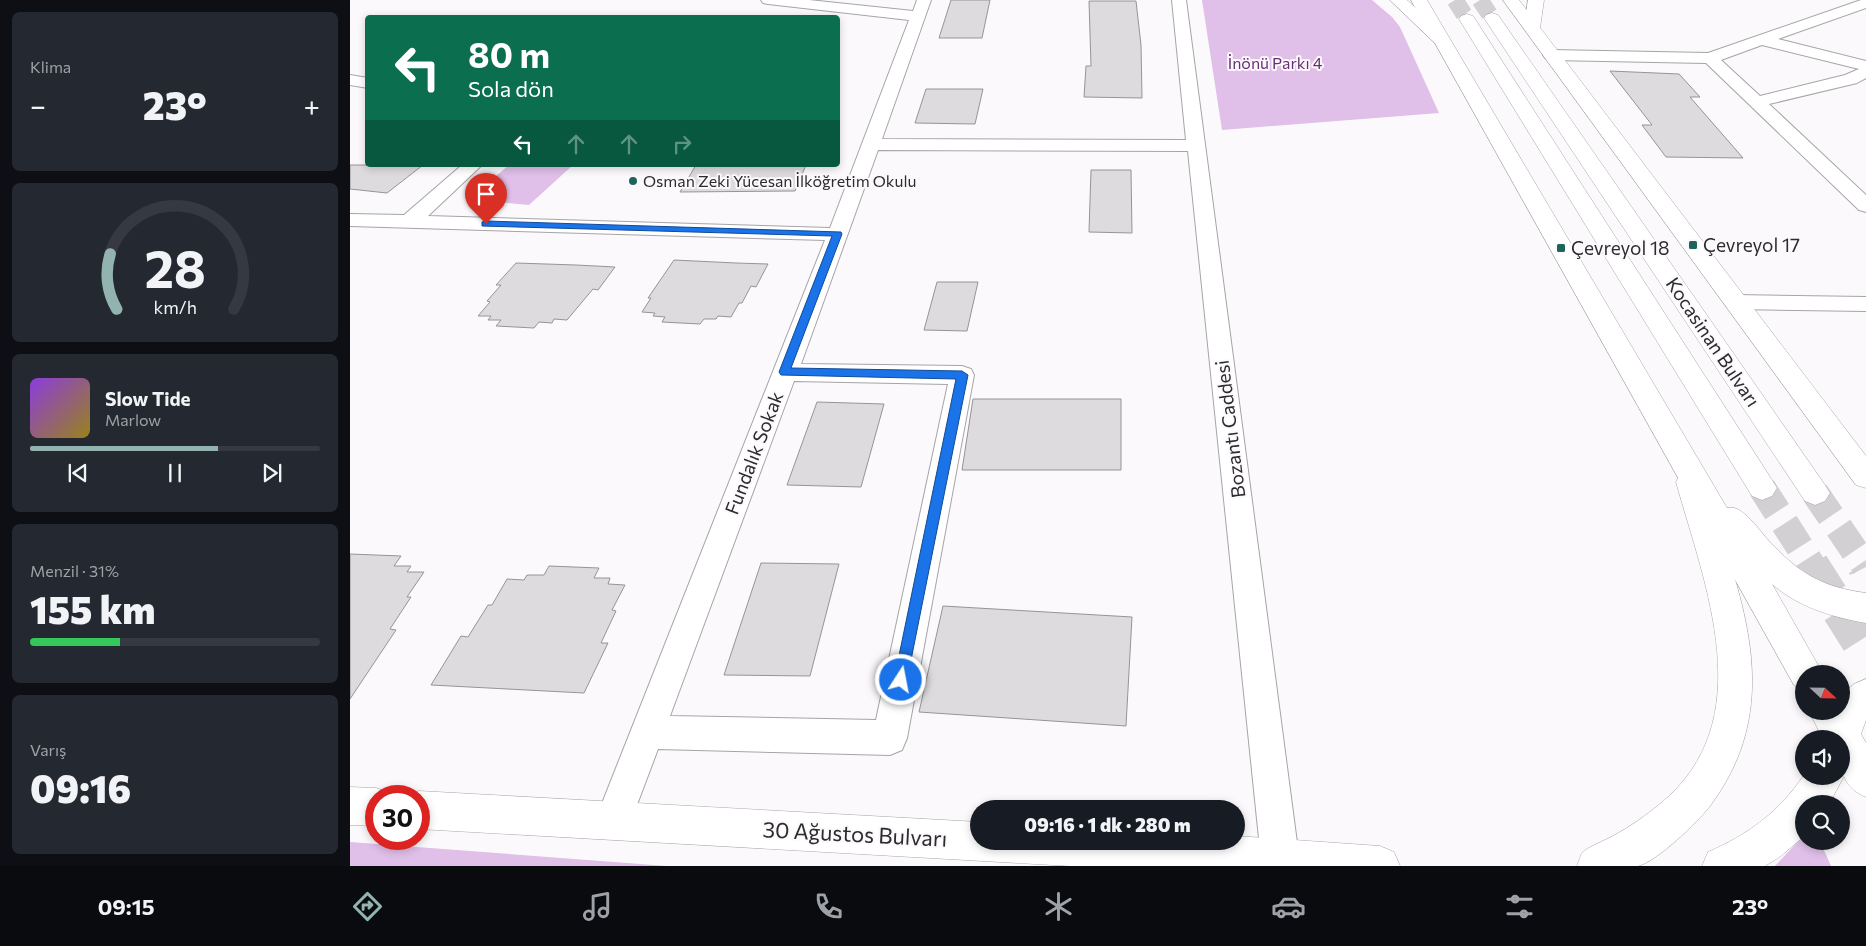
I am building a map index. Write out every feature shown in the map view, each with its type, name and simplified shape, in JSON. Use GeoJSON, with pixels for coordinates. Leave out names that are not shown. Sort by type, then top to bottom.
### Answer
{"type":"FeatureCollection","features":[{"type":"Feature","properties":{"kind":"main road"},"geometry":{"type":"LineString","coordinates":[[1398,0],[1443,42]]}},
{"type":"Feature","properties":{"kind":"main road"},"geometry":{"type":"LineString","coordinates":[[1532,28],[1536,0]]}},
{"type":"Feature","properties":{"kind":"main road"},"geometry":{"type":"LineString","coordinates":[[1428,1],[1443,42],[1801,665]]}},
{"type":"Feature","properties":{"kind":"main road"},"geometry":{"type":"LineString","coordinates":[[1500,7],[1532,28],[1863,476]]}},
{"type":"Feature","properties":{"kind":"main road","name":"Kocasinan Bulvarı"},"geometry":{"type":"LineString","coordinates":[[1500,7],[1815,493]]}},
{"type":"Feature","properties":{"kind":"main road","name":"Kocasinan Bulvarı"},"geometry":{"type":"LineString","coordinates":[[1467,19],[1762,488]]}},
{"type":"Feature","properties":{"kind":"main road"},"geometry":{"type":"LineString","coordinates":[[1685,464],[1771,566],[1788,580],[1807,592],[1828,601],[1866,608]]}},
{"type":"Feature","properties":{"kind":"main road"},"geometry":{"type":"LineString","coordinates":[[1597,866],[1632,849],[1664,826],[1690,800],[1708,775],[1722,749],[1732,721],[1736,691],[1728,618],[1685,464]]}},
{"type":"Feature","properties":{"kind":"main road"},"geometry":{"type":"LineString","coordinates":[[1866,696],[1858,702],[1836,729],[1866,778]]}},
{"type":"Feature","properties":{"kind":"main road"},"geometry":{"type":"LineString","coordinates":[[350,806],[365,807]]}},
{"type":"Feature","properties":{"kind":"main road","name":"30 Ağustos Bulvarı"},"geometry":{"type":"LineString","coordinates":[[430,811],[1280,858],[1380,866]]}},
{"type":"Feature","properties":{"kind":"main road"},"geometry":{"type":"LineString","coordinates":[[1722,866],[1765,844],[1795,819]]}},
{"type":"Feature","properties":{"kind":"street"},"geometry":{"type":"LineString","coordinates":[[768,0],[920,8]]}},
{"type":"Feature","properties":{"kind":"street","name":"Bozantı Caddesi"},"geometry":{"type":"LineString","coordinates":[[1180,0],[1280,858]]}},
{"type":"Feature","properties":{"kind":"street"},"geometry":{"type":"LineString","coordinates":[[1551,55],[1710,58],[1866,3]]}},
{"type":"Feature","properties":{"kind":"street","name":"Fundalık Sokak"},"geometry":{"type":"LineString","coordinates":[[613,821],[838,234],[920,8]]}},
{"type":"Feature","properties":{"kind":"street"},"geometry":{"type":"LineString","coordinates":[[1762,40],[1866,66]]}},
{"type":"Feature","properties":{"kind":"street"},"geometry":{"type":"LineString","coordinates":[[1710,58],[1866,206]]}},
{"type":"Feature","properties":{"kind":"street"},"geometry":{"type":"LineString","coordinates":[[1756,102],[1861,79]]}},
{"type":"Feature","properties":{"kind":"street"},"geometry":{"type":"LineString","coordinates":[[350,80],[365,82]]}},
{"type":"Feature","properties":{"kind":"street"},"geometry":{"type":"LineString","coordinates":[[870,144],[1197,146]]}},
{"type":"Feature","properties":{"kind":"street"},"geometry":{"type":"LineString","coordinates":[[409,222],[471,167]]}},
{"type":"Feature","properties":{"kind":"street"},"geometry":{"type":"LineString","coordinates":[[350,220],[838,234]]}},
{"type":"Feature","properties":{"kind":"street"},"geometry":{"type":"LineString","coordinates":[[1735,302],[1866,304]]}},
{"type":"Feature","properties":{"kind":"street"},"geometry":{"type":"LineString","coordinates":[[647,732],[890,738],[962,375],[785,372]]}},
{"type":"Feature","properties":{"kind":"green space","name":"İnönü Parkı 4"},"geometry":{"type":"Polygon","coordinates":[[[1202,0],[1372,0],[1392,17],[1400,27],[1439,113],[1222,130],[1202,0]]]}},
{"type":"Feature","properties":{"kind":"green space"},"geometry":{"type":"Polygon","coordinates":[[[507,167],[571,167],[529,205],[469,199],[507,167]]]}},
{"type":"Feature","properties":{"kind":"green space"},"geometry":{"type":"Polygon","coordinates":[[[350,842],[365,843],[365,850],[430,850],[430,848],[667,866],[350,866],[350,842]]]}},
{"type":"Feature","properties":{"kind":"green space"},"geometry":{"type":"Polygon","coordinates":[[[1795,845],[1795,850],[1824,850],[1831,866],[1775,866],[1795,845]]]}},
{"type":"Feature","properties":{"kind":"building"},"geometry":{"type":"Polygon","coordinates":[[[951,0],[990,0],[982,38],[939,38],[951,0]]]}},
{"type":"Feature","properties":{"kind":"building"},"geometry":{"type":"Polygon","coordinates":[[[1089,1],[1136,1],[1141,45],[1142,98],[1084,97],[1086,66],[1091,66],[1089,1]]]}},
{"type":"Feature","properties":{"kind":"building"},"geometry":{"type":"Polygon","coordinates":[[[1610,71],[1679,74],[1700,97],[1690,97],[1743,158],[1666,157],[1642,125],[1652,125],[1610,71]]]}},
{"type":"Feature","properties":{"kind":"building"},"geometry":{"type":"Polygon","coordinates":[[[926,89],[983,89],[975,124],[915,123],[926,89]]]}},
{"type":"Feature","properties":{"kind":"building"},"geometry":{"type":"Polygon","coordinates":[[[350,165],[365,165],[365,167],[420,167],[387,193],[350,189],[350,165]]]}},
{"type":"Feature","properties":{"kind":"building"},"geometry":{"type":"Polygon","coordinates":[[[695,167],[805,167],[795,191],[680,192],[695,167]]]}},
{"type":"Feature","properties":{"kind":"building"},"geometry":{"type":"Polygon","coordinates":[[[1091,170],[1131,170],[1132,233],[1089,232],[1091,170]]]}},
{"type":"Feature","properties":{"kind":"building"},"geometry":{"type":"Polygon","coordinates":[[[674,260],[768,264],[756,287],[751,286],[742,303],[739,303],[731,317],[718,316],[716,319],[704,319],[700,324],[662,322],[665,317],[653,316],[655,313],[642,312],[651,298],[648,298],[674,260]]]}},
{"type":"Feature","properties":{"kind":"building"},"geometry":{"type":"Polygon","coordinates":[[[516,263],[615,267],[598,290],[593,289],[567,320],[554,319],[552,323],[539,322],[534,328],[496,326],[501,320],[488,320],[491,316],[478,316],[490,302],[487,301],[501,285],[496,285],[516,263]]]}},
{"type":"Feature","properties":{"kind":"building"},"geometry":{"type":"Polygon","coordinates":[[[937,282],[978,282],[967,331],[924,330],[937,282]]]}},
{"type":"Feature","properties":{"kind":"building"},"geometry":{"type":"Polygon","coordinates":[[[973,399],[1121,399],[1121,470],[962,470],[973,399]]]}},
{"type":"Feature","properties":{"kind":"building"},"geometry":{"type":"Polygon","coordinates":[[[817,402],[884,404],[861,487],[787,485],[817,402]]]}},
{"type":"Feature","properties":{"kind":"building"},"geometry":{"type":"Polygon","coordinates":[[[350,554],[401,556],[394,566],[411,566],[407,572],[424,572],[407,597],[411,597],[390,629],[396,630],[350,699],[350,554]]]}},
{"type":"Feature","properties":{"kind":"building"},"geometry":{"type":"Polygon","coordinates":[[[761,563],[839,564],[810,676],[724,675],[761,563]]]}},
{"type":"Feature","properties":{"kind":"building"},"geometry":{"type":"Polygon","coordinates":[[[549,566],[599,568],[594,578],[610,578],[608,584],[625,585],[612,610],[616,611],[601,643],[608,643],[584,693],[431,685],[461,636],[468,637],[488,605],[492,605],[507,579],[524,580],[527,575],[544,575],[549,566]]]}},
{"type":"Feature","properties":{"kind":"building"},"geometry":{"type":"Polygon","coordinates":[[[943,606],[1132,617],[1126,726],[919,712],[943,606]]]}},
{"type":"Feature","properties":{"kind":"tunnel"},"geometry":{"type":"LineString","coordinates":[[1455,0],[1467,19]]}},
{"type":"Feature","properties":{"kind":"tunnel"},"geometry":{"type":"LineString","coordinates":[[1480,0],[1492,18]]}},
{"type":"Feature","properties":{"kind":"tunnel"},"geometry":{"type":"LineString","coordinates":[[1762,488],[1812,566]]}},
{"type":"Feature","properties":{"kind":"tunnel"},"geometry":{"type":"LineString","coordinates":[[1815,493],[1865,566]]}},
{"type":"Feature","properties":{"kind":"tunnel"},"geometry":{"type":"LineString","coordinates":[[1811,565],[1866,652]]}},
{"type":"Feature","properties":{"kind":"place","name":"Osman Zeki Yücesan İlköğretim Okulu"},"geometry":{"type":"Point","coordinates":[633,181]}},
{"type":"Feature","properties":{"kind":"place","name":"Çevreyol 17"},"geometry":{"type":"Point","coordinates":[1693,245]}},
{"type":"Feature","properties":{"kind":"place","name":"Çevreyol 18"},"geometry":{"type":"Point","coordinates":[1561,248]}},
{"type":"Feature","properties":{"kind":"route"},"geometry":{"type":"LineString","coordinates":[[486,224],[838,234],[785,372],[962,375],[901,680]]}}]}
